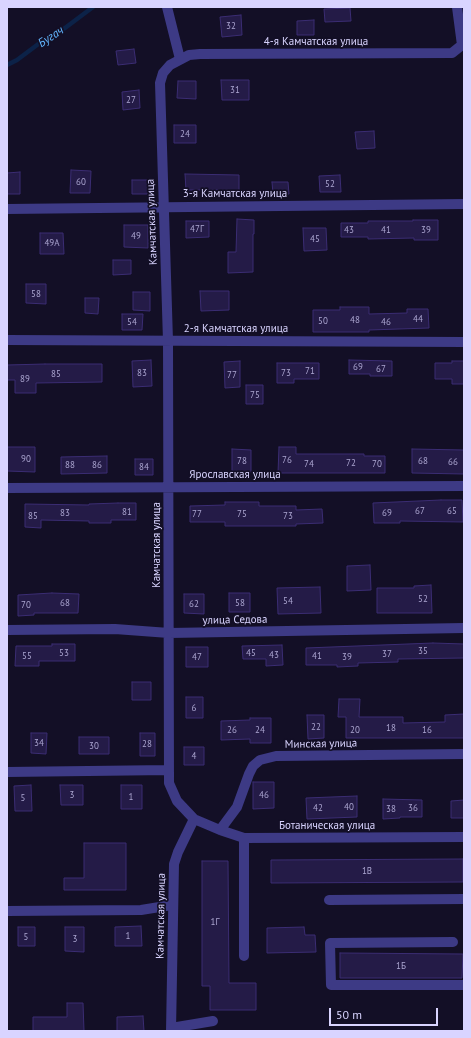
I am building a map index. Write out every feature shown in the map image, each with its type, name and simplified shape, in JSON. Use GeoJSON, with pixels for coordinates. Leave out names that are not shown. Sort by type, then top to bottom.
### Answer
{"type":"FeatureCollection","features":[{"type":"Feature","properties":{"kind":"street"},"geometry":{"type":"LineString","coordinates":[[166,7],[180,59]]}},
{"type":"Feature","properties":{"kind":"street","name":"4-я Камчатская улица"},"geometry":{"type":"LineString","coordinates":[[180,59],[189,55],[200,54],[452,53],[462,45],[457,7]]}},
{"type":"Feature","properties":{"kind":"street","name":"Камчатская улица"},"geometry":{"type":"LineString","coordinates":[[171,1029],[172,905],[174,864],[178,852],[194,819],[177,801],[169,783],[168,341],[160,83],[163,73],[170,65],[180,59]]}},
{"type":"Feature","properties":{"kind":"street","name":"3-я Камчатская улица"},"geometry":{"type":"LineString","coordinates":[[7,208],[464,204]]}},
{"type":"Feature","properties":{"kind":"street","name":"2-я Камчатская улица"},"geometry":{"type":"LineString","coordinates":[[7,340],[464,342]]}},
{"type":"Feature","properties":{"kind":"street","name":"Ярославская улица"},"geometry":{"type":"LineString","coordinates":[[7,488],[464,486]]}},
{"type":"Feature","properties":{"kind":"street","name":"улица Седова"},"geometry":{"type":"LineString","coordinates":[[7,630],[115,629],[169,633],[464,628]]}},
{"type":"Feature","properties":{"kind":"street","name":"Минская улица"},"geometry":{"type":"LineString","coordinates":[[220,830],[237,808],[249,774],[253,766],[260,760],[276,756],[464,754]]}},
{"type":"Feature","properties":{"kind":"street"},"geometry":{"type":"LineString","coordinates":[[7,772],[169,770]]}},
{"type":"Feature","properties":{"kind":"street","name":"Ботаническая улица"},"geometry":{"type":"LineString","coordinates":[[194,819],[244,838],[464,837]]}},
{"type":"Feature","properties":{"kind":"street"},"geometry":{"type":"LineString","coordinates":[[244,838],[244,956]]}},
{"type":"Feature","properties":{"kind":"street"},"geometry":{"type":"LineString","coordinates":[[329,900],[464,899]]}},
{"type":"Feature","properties":{"kind":"street"},"geometry":{"type":"LineString","coordinates":[[7,911],[141,910],[172,905]]}},
{"type":"Feature","properties":{"kind":"street"},"geometry":{"type":"LineString","coordinates":[[453,942],[330,943],[331,985],[464,985]]}},
{"type":"Feature","properties":{"kind":"street"},"geometry":{"type":"LineString","coordinates":[[171,1029],[213,1021]]}},
{"type":"Feature","properties":{"kind":"building"},"geometry":{"type":"Polygon","coordinates":[[[350,8],[351,21],[325,22],[324,9],[350,8]]]}},
{"type":"Feature","properties":{"kind":"building"},"geometry":{"type":"Polygon","coordinates":[[[241,15],[242,35],[222,37],[220,17],[241,15]]]}},
{"type":"Feature","properties":{"kind":"building"},"geometry":{"type":"Polygon","coordinates":[[[314,20],[314,35],[297,35],[297,21],[314,20]]]}},
{"type":"Feature","properties":{"kind":"building"},"geometry":{"type":"Polygon","coordinates":[[[134,49],[136,63],[118,65],[116,51],[134,49]]]}},
{"type":"Feature","properties":{"kind":"building"},"geometry":{"type":"Polygon","coordinates":[[[221,80],[249,80],[249,100],[222,100],[221,80]]]}},
{"type":"Feature","properties":{"kind":"building"},"geometry":{"type":"Polygon","coordinates":[[[178,81],[196,81],[196,99],[177,98],[178,81]]]}},
{"type":"Feature","properties":{"kind":"building"},"geometry":{"type":"Polygon","coordinates":[[[139,90],[140,108],[123,110],[122,92],[139,90]]]}},
{"type":"Feature","properties":{"kind":"building"},"geometry":{"type":"Polygon","coordinates":[[[174,125],[196,125],[196,143],[174,143],[174,125]]]}},
{"type":"Feature","properties":{"kind":"building"},"geometry":{"type":"Polygon","coordinates":[[[374,131],[375,148],[357,149],[355,132],[374,131]]]}},
{"type":"Feature","properties":{"kind":"building"},"geometry":{"type":"Polygon","coordinates":[[[71,170],[91,171],[90,193],[70,193],[71,170]]]}},
{"type":"Feature","properties":{"kind":"building"},"geometry":{"type":"Polygon","coordinates":[[[20,172],[20,194],[7,194],[7,173],[20,172]]]}},
{"type":"Feature","properties":{"kind":"building"},"geometry":{"type":"Polygon","coordinates":[[[185,174],[239,175],[239,191],[186,190],[185,174]]]}},
{"type":"Feature","properties":{"kind":"building"},"geometry":{"type":"Polygon","coordinates":[[[340,175],[341,192],[320,192],[319,176],[340,175]]]}},
{"type":"Feature","properties":{"kind":"building"},"geometry":{"type":"Polygon","coordinates":[[[132,180],[148,180],[148,194],[132,194],[132,180]]]}},
{"type":"Feature","properties":{"kind":"building"},"geometry":{"type":"Polygon","coordinates":[[[272,182],[288,182],[289,194],[273,194],[272,182]]]}},
{"type":"Feature","properties":{"kind":"building"},"geometry":{"type":"Polygon","coordinates":[[[237,219],[254,220],[253,272],[228,273],[228,252],[236,252],[237,219]]]}},
{"type":"Feature","properties":{"kind":"building"},"geometry":{"type":"Polygon","coordinates":[[[438,220],[438,240],[414,240],[414,238],[368,239],[368,237],[341,237],[341,223],[438,220]]]}},
{"type":"Feature","properties":{"kind":"building"},"geometry":{"type":"Polygon","coordinates":[[[186,221],[209,221],[209,237],[186,238],[186,221]]]}},
{"type":"Feature","properties":{"kind":"building"},"geometry":{"type":"Polygon","coordinates":[[[124,225],[148,225],[148,248],[124,247],[124,225]]]}},
{"type":"Feature","properties":{"kind":"building"},"geometry":{"type":"Polygon","coordinates":[[[303,228],[326,228],[327,250],[304,251],[303,228]]]}},
{"type":"Feature","properties":{"kind":"building"},"geometry":{"type":"Polygon","coordinates":[[[40,233],[63,233],[64,254],[40,254],[40,233]]]}},
{"type":"Feature","properties":{"kind":"building"},"geometry":{"type":"Polygon","coordinates":[[[113,260],[131,260],[131,274],[113,275],[113,260]]]}},
{"type":"Feature","properties":{"kind":"building"},"geometry":{"type":"Polygon","coordinates":[[[26,284],[46,284],[46,304],[26,303],[26,284]]]}},
{"type":"Feature","properties":{"kind":"building"},"geometry":{"type":"Polygon","coordinates":[[[200,291],[229,291],[229,310],[201,311],[200,291]]]}},
{"type":"Feature","properties":{"kind":"building"},"geometry":{"type":"Polygon","coordinates":[[[133,292],[150,292],[150,311],[133,310],[133,292]]]}},
{"type":"Feature","properties":{"kind":"building"},"geometry":{"type":"Polygon","coordinates":[[[85,298],[99,298],[98,314],[85,313],[85,298]]]}},
{"type":"Feature","properties":{"kind":"building"},"geometry":{"type":"Polygon","coordinates":[[[340,307],[369,307],[369,314],[407,313],[407,309],[428,309],[429,328],[369,330],[369,332],[313,332],[313,310],[340,310],[340,307]]]}},
{"type":"Feature","properties":{"kind":"building"},"geometry":{"type":"Polygon","coordinates":[[[122,314],[143,314],[142,330],[122,330],[122,314]]]}},
{"type":"Feature","properties":{"kind":"building"},"geometry":{"type":"Polygon","coordinates":[[[151,360],[152,386],[133,387],[132,361],[151,360]]]}},
{"type":"Feature","properties":{"kind":"building"},"geometry":{"type":"Polygon","coordinates":[[[349,360],[392,361],[392,376],[349,374],[349,360]]]}},
{"type":"Feature","properties":{"kind":"building"},"geometry":{"type":"Polygon","coordinates":[[[240,361],[240,387],[225,388],[224,362],[240,361]]]}},
{"type":"Feature","properties":{"kind":"building"},"geometry":{"type":"Polygon","coordinates":[[[452,361],[464,361],[464,384],[452,384],[452,379],[435,379],[435,363],[452,363],[452,361]]]}},
{"type":"Feature","properties":{"kind":"building"},"geometry":{"type":"Polygon","coordinates":[[[277,363],[319,363],[319,379],[294,379],[294,383],[277,383],[277,363]]]}},
{"type":"Feature","properties":{"kind":"building"},"geometry":{"type":"Polygon","coordinates":[[[102,364],[102,382],[36,383],[36,393],[15,393],[15,380],[7,380],[7,365],[102,364]]]}},
{"type":"Feature","properties":{"kind":"building"},"geometry":{"type":"Polygon","coordinates":[[[246,385],[263,385],[263,404],[246,404],[246,385]]]}},
{"type":"Feature","properties":{"kind":"building"},"geometry":{"type":"Polygon","coordinates":[[[7,447],[35,447],[35,472],[7,471],[7,447]]]}},
{"type":"Feature","properties":{"kind":"building"},"geometry":{"type":"Polygon","coordinates":[[[279,447],[296,447],[296,454],[364,454],[364,456],[385,456],[385,473],[278,473],[279,447]]]}},
{"type":"Feature","properties":{"kind":"building"},"geometry":{"type":"Polygon","coordinates":[[[232,449],[251,450],[251,472],[232,471],[232,449]]]}},
{"type":"Feature","properties":{"kind":"building"},"geometry":{"type":"Polygon","coordinates":[[[412,449],[464,450],[464,474],[412,473],[412,449]]]}},
{"type":"Feature","properties":{"kind":"building"},"geometry":{"type":"Polygon","coordinates":[[[107,456],[107,473],[61,474],[61,457],[107,456]]]}},
{"type":"Feature","properties":{"kind":"building"},"geometry":{"type":"Polygon","coordinates":[[[135,459],[153,459],[153,475],[135,475],[135,459]]]}},
{"type":"Feature","properties":{"kind":"building"},"geometry":{"type":"Polygon","coordinates":[[[462,500],[463,522],[400,521],[400,523],[374,523],[373,503],[462,500]]]}},
{"type":"Feature","properties":{"kind":"building"},"geometry":{"type":"Polygon","coordinates":[[[225,502],[259,502],[259,506],[296,506],[296,510],[322,509],[323,523],[296,524],[296,526],[225,526],[225,522],[190,522],[190,506],[225,505],[225,502]]]}},
{"type":"Feature","properties":{"kind":"building"},"geometry":{"type":"Polygon","coordinates":[[[136,503],[136,520],[111,520],[111,523],[89,523],[89,521],[41,520],[41,528],[25,527],[25,504],[89,505],[136,503]]]}},
{"type":"Feature","properties":{"kind":"building"},"geometry":{"type":"Polygon","coordinates":[[[370,565],[371,590],[347,591],[347,566],[370,565]]]}},
{"type":"Feature","properties":{"kind":"building"},"geometry":{"type":"Polygon","coordinates":[[[431,585],[432,613],[377,613],[377,588],[414,588],[414,586],[431,585]]]}},
{"type":"Feature","properties":{"kind":"building"},"geometry":{"type":"Polygon","coordinates":[[[320,587],[321,613],[278,614],[277,588],[320,587]]]}},
{"type":"Feature","properties":{"kind":"building"},"geometry":{"type":"Polygon","coordinates":[[[52,593],[79,594],[78,613],[34,613],[34,615],[18,616],[18,595],[52,593]]]}},
{"type":"Feature","properties":{"kind":"building"},"geometry":{"type":"Polygon","coordinates":[[[229,593],[250,593],[250,612],[229,612],[229,593]]]}},
{"type":"Feature","properties":{"kind":"building"},"geometry":{"type":"Polygon","coordinates":[[[184,594],[204,594],[204,614],[184,613],[184,594]]]}},
{"type":"Feature","properties":{"kind":"building"},"geometry":{"type":"Polygon","coordinates":[[[433,643],[464,644],[464,658],[398,659],[398,662],[358,663],[358,666],[337,667],[337,665],[306,665],[306,648],[433,643]]]}},
{"type":"Feature","properties":{"kind":"building"},"geometry":{"type":"Polygon","coordinates":[[[52,644],[75,644],[75,661],[39,661],[39,666],[15,666],[16,646],[52,646],[52,644]]]}},
{"type":"Feature","properties":{"kind":"building"},"geometry":{"type":"Polygon","coordinates":[[[282,645],[283,665],[266,666],[266,659],[243,659],[242,646],[282,645]]]}},
{"type":"Feature","properties":{"kind":"building"},"geometry":{"type":"Polygon","coordinates":[[[186,647],[208,647],[208,667],[186,667],[186,647]]]}},
{"type":"Feature","properties":{"kind":"building"},"geometry":{"type":"Polygon","coordinates":[[[132,682],[151,682],[151,700],[132,700],[132,682]]]}},
{"type":"Feature","properties":{"kind":"building"},"geometry":{"type":"Polygon","coordinates":[[[186,697],[203,697],[203,718],[186,718],[186,697]]]}},
{"type":"Feature","properties":{"kind":"building"},"geometry":{"type":"Polygon","coordinates":[[[339,699],[360,699],[359,717],[403,717],[403,723],[445,722],[445,715],[464,714],[464,738],[346,738],[346,717],[338,717],[339,699]]]}},
{"type":"Feature","properties":{"kind":"building"},"geometry":{"type":"Polygon","coordinates":[[[307,715],[324,715],[324,738],[308,739],[307,715]]]}},
{"type":"Feature","properties":{"kind":"building"},"geometry":{"type":"Polygon","coordinates":[[[250,718],[271,718],[271,743],[250,743],[250,739],[221,740],[221,721],[250,720],[250,718]]]}},
{"type":"Feature","properties":{"kind":"building"},"geometry":{"type":"Polygon","coordinates":[[[31,733],[47,733],[46,754],[31,753],[31,733]]]}},
{"type":"Feature","properties":{"kind":"building"},"geometry":{"type":"Polygon","coordinates":[[[140,733],[155,733],[155,756],[140,756],[140,733]]]}},
{"type":"Feature","properties":{"kind":"building"},"geometry":{"type":"Polygon","coordinates":[[[79,737],[109,737],[109,754],[79,754],[79,737]]]}},
{"type":"Feature","properties":{"kind":"building"},"geometry":{"type":"Polygon","coordinates":[[[184,747],[204,747],[204,765],[184,765],[184,747]]]}},
{"type":"Feature","properties":{"kind":"building"},"geometry":{"type":"Polygon","coordinates":[[[253,782],[274,782],[274,808],[253,809],[253,782]]]}},
{"type":"Feature","properties":{"kind":"building"},"geometry":{"type":"Polygon","coordinates":[[[31,785],[32,811],[15,811],[14,786],[31,785]]]}},
{"type":"Feature","properties":{"kind":"building"},"geometry":{"type":"Polygon","coordinates":[[[60,785],[83,785],[83,805],[61,805],[60,785]]]}},
{"type":"Feature","properties":{"kind":"building"},"geometry":{"type":"Polygon","coordinates":[[[121,785],[142,785],[142,809],[121,809],[121,785]]]}},
{"type":"Feature","properties":{"kind":"building"},"geometry":{"type":"Polygon","coordinates":[[[357,796],[357,817],[307,819],[306,798],[357,796]]]}},
{"type":"Feature","properties":{"kind":"building"},"geometry":{"type":"Polygon","coordinates":[[[383,799],[422,800],[422,817],[383,819],[383,799]]]}},
{"type":"Feature","properties":{"kind":"building"},"geometry":{"type":"Polygon","coordinates":[[[464,800],[464,818],[451,818],[451,801],[464,800]]]}},
{"type":"Feature","properties":{"kind":"building"},"geometry":{"type":"Polygon","coordinates":[[[84,843],[126,843],[126,890],[64,890],[64,878],[84,878],[84,843]]]}},
{"type":"Feature","properties":{"kind":"building"},"geometry":{"type":"Polygon","coordinates":[[[463,859],[463,882],[271,883],[271,860],[463,859]]]}},
{"type":"Feature","properties":{"kind":"building"},"geometry":{"type":"Polygon","coordinates":[[[202,861],[228,861],[229,983],[256,983],[256,1010],[210,1010],[210,986],[202,986],[202,861]]]}},
{"type":"Feature","properties":{"kind":"building"},"geometry":{"type":"Polygon","coordinates":[[[141,926],[142,946],[115,946],[115,927],[141,926]]]}},
{"type":"Feature","properties":{"kind":"building"},"geometry":{"type":"Polygon","coordinates":[[[18,927],[35,927],[35,946],[18,946],[18,927]]]}},
{"type":"Feature","properties":{"kind":"building"},"geometry":{"type":"Polygon","coordinates":[[[65,927],[84,927],[84,952],[65,951],[65,927]]]}},
{"type":"Feature","properties":{"kind":"building"},"geometry":{"type":"Polygon","coordinates":[[[304,927],[305,935],[315,935],[316,952],[267,953],[267,928],[304,927]]]}},
{"type":"Feature","properties":{"kind":"building"},"geometry":{"type":"Polygon","coordinates":[[[340,953],[463,954],[462,978],[340,978],[340,953]]]}},
{"type":"Feature","properties":{"kind":"building"},"geometry":{"type":"Polygon","coordinates":[[[67,1003],[83,1003],[84,1031],[33,1031],[33,1017],[67,1017],[67,1003]]]}},
{"type":"Feature","properties":{"kind":"building"},"geometry":{"type":"Polygon","coordinates":[[[143,1016],[144,1031],[117,1031],[117,1017],[143,1016]]]}},
{"type":"Feature","properties":{"kind":"waterway","name":"Бугач"},"geometry":{"type":"LineString","coordinates":[[7,65],[17,60],[41,42],[61,31],[93,7]]}}]}
